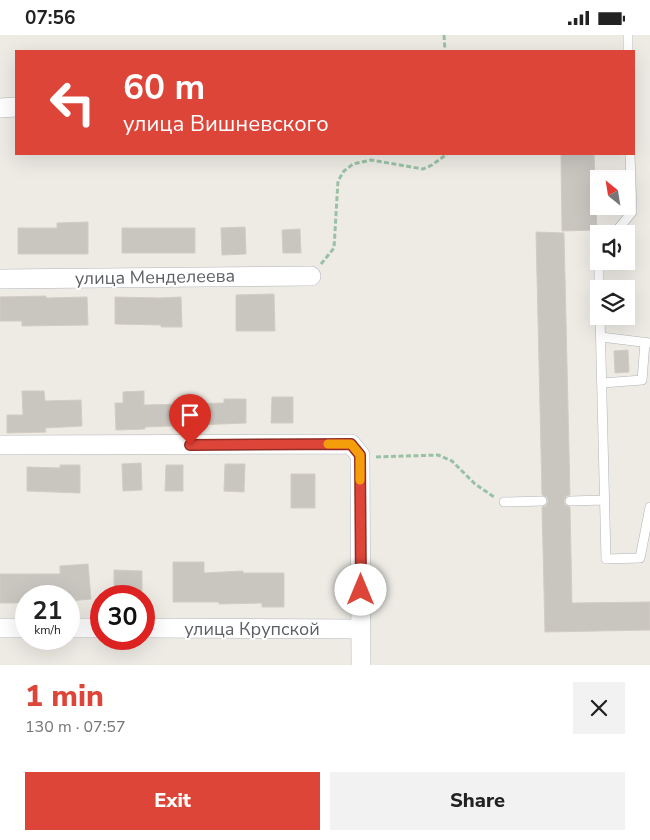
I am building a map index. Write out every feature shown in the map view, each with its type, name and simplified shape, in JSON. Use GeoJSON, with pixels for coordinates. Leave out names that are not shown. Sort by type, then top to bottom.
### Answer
{"type":"FeatureCollection","features":[{"type":"Feature","properties":{"kind":"street"},"geometry":{"type":"LineString","coordinates":[[0,108],[15,107]]}},
{"type":"Feature","properties":{"kind":"street","name":"улица Менделеева"},"geometry":{"type":"LineString","coordinates":[[0,279],[310,276]]}},
{"type":"Feature","properties":{"kind":"street"},"geometry":{"type":"LineString","coordinates":[[0,445],[351,444],[360,455],[361,665]]}},
{"type":"Feature","properties":{"kind":"street"},"geometry":{"type":"LineString","coordinates":[[0,628],[15,628]]}},
{"type":"Feature","properties":{"kind":"street","name":"улица Крупской"},"geometry":{"type":"LineString","coordinates":[[155,629],[361,629]]}},
{"type":"Feature","properties":{"kind":"lane"},"geometry":{"type":"LineString","coordinates":[[628,35],[628,50]]}},
{"type":"Feature","properties":{"kind":"lane"},"geometry":{"type":"LineString","coordinates":[[621,225],[632,211],[630,155]]}},
{"type":"Feature","properties":{"kind":"lane"},"geometry":{"type":"LineString","coordinates":[[600,325],[606,559],[640,559],[650,507]]}},
{"type":"Feature","properties":{"kind":"lane"},"geometry":{"type":"LineString","coordinates":[[600,337],[648,342],[642,380],[602,383]]}},
{"type":"Feature","properties":{"kind":"lane"},"geometry":{"type":"LineString","coordinates":[[570,501],[605,500]]}},
{"type":"Feature","properties":{"kind":"lane"},"geometry":{"type":"LineString","coordinates":[[504,502],[542,501]]}},
{"type":"Feature","properties":{"kind":"path"},"geometry":{"type":"LineString","coordinates":[[444,35],[445,50]]}},
{"type":"Feature","properties":{"kind":"path"},"geometry":{"type":"LineString","coordinates":[[310,276],[334,248],[338,181],[344,171],[353,165],[371,161],[422,169],[432,165],[446,155]]}},
{"type":"Feature","properties":{"kind":"path"},"geometry":{"type":"LineString","coordinates":[[351,444],[377,458],[438,455],[452,461],[475,484],[504,502]]}},
{"type":"Feature","properties":{"kind":"building"},"geometry":{"type":"Polygon","coordinates":[[[561,155],[594,155],[595,170],[590,170],[590,215],[596,215],[597,225],[590,225],[590,230],[562,231],[561,155]]]}},
{"type":"Feature","properties":{"kind":"building"},"geometry":{"type":"Polygon","coordinates":[[[88,222],[88,254],[18,254],[18,228],[57,228],[57,223],[88,222]]]}},
{"type":"Feature","properties":{"kind":"building"},"geometry":{"type":"Polygon","coordinates":[[[245,227],[246,254],[222,255],[221,228],[245,227]]]}},
{"type":"Feature","properties":{"kind":"building"},"geometry":{"type":"Polygon","coordinates":[[[122,228],[195,228],[195,253],[122,253],[122,228]]]}},
{"type":"Feature","properties":{"kind":"building"},"geometry":{"type":"Polygon","coordinates":[[[300,229],[301,253],[283,253],[282,230],[300,229]]]}},
{"type":"Feature","properties":{"kind":"building"},"geometry":{"type":"Polygon","coordinates":[[[536,232],[564,233],[570,495],[566,496],[564,501],[565,505],[570,507],[572,603],[650,602],[650,630],[545,632],[542,507],[546,506],[548,501],[547,497],[542,495],[536,232]]]}},
{"type":"Feature","properties":{"kind":"building"},"geometry":{"type":"Polygon","coordinates":[[[274,294],[275,331],[236,331],[236,295],[274,294]]]}},
{"type":"Feature","properties":{"kind":"building"},"geometry":{"type":"Polygon","coordinates":[[[46,296],[46,298],[87,297],[88,325],[22,326],[22,321],[0,321],[0,297],[46,296]]]}},
{"type":"Feature","properties":{"kind":"building"},"geometry":{"type":"Polygon","coordinates":[[[115,297],[181,297],[182,327],[115,324],[115,297]]]}},
{"type":"Feature","properties":{"kind":"building"},"geometry":{"type":"Polygon","coordinates":[[[628,350],[629,372],[615,373],[614,351],[628,350]]]}},
{"type":"Feature","properties":{"kind":"building"},"geometry":{"type":"Polygon","coordinates":[[[22,391],[44,391],[45,401],[81,400],[82,426],[45,428],[46,432],[7,433],[7,415],[23,415],[22,391]]]}},
{"type":"Feature","properties":{"kind":"building"},"geometry":{"type":"Polygon","coordinates":[[[144,391],[144,405],[224,403],[224,399],[246,399],[246,423],[116,430],[115,403],[123,403],[123,392],[144,391]]]}},
{"type":"Feature","properties":{"kind":"building"},"geometry":{"type":"Polygon","coordinates":[[[272,397],[293,397],[293,423],[271,423],[272,397]]]}},
{"type":"Feature","properties":{"kind":"building"},"geometry":{"type":"Polygon","coordinates":[[[141,463],[142,490],[123,491],[122,464],[141,463]]]}},
{"type":"Feature","properties":{"kind":"building"},"geometry":{"type":"Polygon","coordinates":[[[225,464],[245,464],[244,492],[224,491],[225,464]]]}},
{"type":"Feature","properties":{"kind":"building"},"geometry":{"type":"Polygon","coordinates":[[[60,465],[80,465],[80,493],[27,491],[27,467],[60,468],[60,465]]]}},
{"type":"Feature","properties":{"kind":"building"},"geometry":{"type":"Polygon","coordinates":[[[166,465],[183,465],[183,491],[165,491],[166,465]]]}},
{"type":"Feature","properties":{"kind":"building"},"geometry":{"type":"Polygon","coordinates":[[[291,474],[315,474],[315,508],[291,508],[291,474]]]}},
{"type":"Feature","properties":{"kind":"building"},"geometry":{"type":"Polygon","coordinates":[[[173,562],[204,562],[204,573],[243,571],[243,573],[284,573],[284,607],[262,607],[262,603],[173,602],[173,562]]]}},
{"type":"Feature","properties":{"kind":"building"},"geometry":{"type":"Polygon","coordinates":[[[88,564],[90,599],[80,600],[80,585],[15,585],[15,603],[0,603],[0,574],[60,574],[60,566],[88,564]]]}},
{"type":"Feature","properties":{"kind":"building"},"geometry":{"type":"Polygon","coordinates":[[[114,570],[142,571],[142,585],[114,585],[114,570]]]}},
{"type":"Feature","properties":{"kind":"slow traffic"},"geometry":{"type":"LineString","coordinates":[[328,444],[351,444],[360,455],[360,480]]}},
{"type":"Feature","properties":{"kind":"route"},"geometry":{"type":"LineString","coordinates":[[190,445],[351,444],[360,455],[361,590]]}}]}
